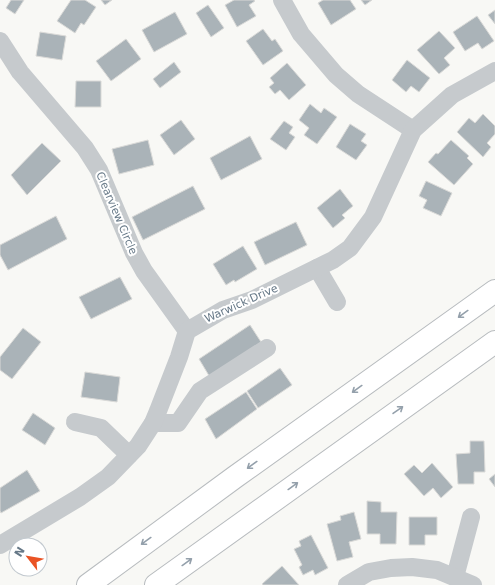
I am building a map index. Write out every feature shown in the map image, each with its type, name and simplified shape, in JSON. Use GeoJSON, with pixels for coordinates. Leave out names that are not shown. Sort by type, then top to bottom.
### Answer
{"type":"FeatureCollection","features":[{"type":"Feature","properties":{"kind":"highway"},"geometry":{"type":"LineString","coordinates":[[88,585],[242,472],[495,291]]}},
{"type":"Feature","properties":{"kind":"highway"},"geometry":{"type":"LineString","coordinates":[[156,585],[495,342]]}},
{"type":"Feature","properties":{"kind":"street"},"geometry":{"type":"LineString","coordinates":[[282,0],[301,34],[336,75],[358,94],[413,130]]}},
{"type":"Feature","properties":{"kind":"street","name":"Clearview Circle"},"geometry":{"type":"LineString","coordinates":[[0,41],[20,72],[85,148],[96,165],[134,253],[144,271],[187,331]]}},
{"type":"Feature","properties":{"kind":"street","name":"Warwick Drive"},"geometry":{"type":"LineString","coordinates":[[187,331],[223,310],[252,300],[333,260],[350,248],[373,217],[413,130],[452,95],[495,71]]}},
{"type":"Feature","properties":{"kind":"street"},"geometry":{"type":"LineString","coordinates":[[317,268],[337,302]]}},
{"type":"Feature","properties":{"kind":"street"},"geometry":{"type":"LineString","coordinates":[[0,546],[80,497],[108,477],[138,446],[153,422],[187,331]]}},
{"type":"Feature","properties":{"kind":"street"},"geometry":{"type":"LineString","coordinates":[[153,422],[178,423],[200,391],[267,348]]}},
{"type":"Feature","properties":{"kind":"street"},"geometry":{"type":"LineString","coordinates":[[75,422],[101,428],[128,456]]}},
{"type":"Feature","properties":{"kind":"street"},"geometry":{"type":"LineString","coordinates":[[455,577],[471,518]]}},
{"type":"Feature","properties":{"kind":"street"},"geometry":{"type":"LineString","coordinates":[[347,585],[369,572],[391,568],[412,567],[437,570],[472,585]]}},
{"type":"Feature","properties":{"kind":"building"},"geometry":{"type":"Polygon","coordinates":[[[11,0],[24,0],[15,14],[6,8],[11,0]]]}},
{"type":"Feature","properties":{"kind":"building"},"geometry":{"type":"Polygon","coordinates":[[[71,0],[85,0],[96,7],[84,25],[81,23],[75,33],[57,21],[71,0]]]}},
{"type":"Feature","properties":{"kind":"building"},"geometry":{"type":"Polygon","coordinates":[[[101,0],[112,0],[105,5],[101,0]]]}},
{"type":"Feature","properties":{"kind":"building"},"geometry":{"type":"Polygon","coordinates":[[[234,0],[254,0],[255,1],[249,5],[256,16],[237,27],[225,5],[234,0]]]}},
{"type":"Feature","properties":{"kind":"building"},"geometry":{"type":"Polygon","coordinates":[[[323,0],[350,0],[356,9],[331,25],[318,3],[323,0]]]}},
{"type":"Feature","properties":{"kind":"building"},"geometry":{"type":"Polygon","coordinates":[[[361,0],[372,0],[365,5],[361,0]]]}},
{"type":"Feature","properties":{"kind":"building"},"geometry":{"type":"Polygon","coordinates":[[[208,5],[224,28],[211,37],[196,13],[208,5]]]}},
{"type":"Feature","properties":{"kind":"building"},"geometry":{"type":"Polygon","coordinates":[[[495,10],[495,24],[488,15],[495,10]]]}},
{"type":"Feature","properties":{"kind":"building"},"geometry":{"type":"Polygon","coordinates":[[[175,12],[187,34],[154,52],[142,30],[175,12]]]}},
{"type":"Feature","properties":{"kind":"building"},"geometry":{"type":"Polygon","coordinates":[[[477,16],[494,41],[482,49],[478,43],[465,51],[453,32],[477,16]]]}},
{"type":"Feature","properties":{"kind":"building"},"geometry":{"type":"Polygon","coordinates":[[[263,29],[272,41],[275,39],[283,51],[263,65],[246,41],[263,29]]]}},
{"type":"Feature","properties":{"kind":"building"},"geometry":{"type":"Polygon","coordinates":[[[439,31],[455,48],[444,58],[450,65],[439,74],[417,50],[439,31]]]}},
{"type":"Feature","properties":{"kind":"building"},"geometry":{"type":"Polygon","coordinates":[[[40,32],[66,36],[62,60],[36,56],[40,32]]]}},
{"type":"Feature","properties":{"kind":"building"},"geometry":{"type":"Polygon","coordinates":[[[126,39],[141,59],[111,81],[96,61],[126,39]]]}},
{"type":"Feature","properties":{"kind":"building"},"geometry":{"type":"Polygon","coordinates":[[[407,60],[430,78],[419,92],[411,86],[406,92],[392,80],[407,60]]]}},
{"type":"Feature","properties":{"kind":"building"},"geometry":{"type":"Polygon","coordinates":[[[174,62],[181,72],[160,88],[153,79],[174,62]]]}},
{"type":"Feature","properties":{"kind":"building"},"geometry":{"type":"Polygon","coordinates":[[[287,63],[306,85],[289,100],[280,90],[275,94],[269,87],[274,83],[270,78],[287,63]]]}},
{"type":"Feature","properties":{"kind":"building"},"geometry":{"type":"Polygon","coordinates":[[[76,81],[101,81],[101,107],[75,107],[76,81]]]}},
{"type":"Feature","properties":{"kind":"building"},"geometry":{"type":"Polygon","coordinates":[[[310,104],[321,113],[324,108],[337,117],[317,144],[304,135],[309,128],[299,120],[310,104]]]}},
{"type":"Feature","properties":{"kind":"building"},"geometry":{"type":"Polygon","coordinates":[[[483,114],[495,126],[495,134],[487,143],[491,147],[483,157],[457,132],[469,118],[475,123],[483,114]]]}},
{"type":"Feature","properties":{"kind":"building"},"geometry":{"type":"Polygon","coordinates":[[[181,120],[195,139],[174,155],[160,135],[181,120]]]}},
{"type":"Feature","properties":{"kind":"building"},"geometry":{"type":"Polygon","coordinates":[[[284,121],[293,127],[289,133],[295,137],[286,150],[270,139],[284,121]]]}},
{"type":"Feature","properties":{"kind":"building"},"geometry":{"type":"Polygon","coordinates":[[[350,124],[366,134],[361,141],[367,145],[356,160],[336,147],[350,124]]]}},
{"type":"Feature","properties":{"kind":"building"},"geometry":{"type":"Polygon","coordinates":[[[250,136],[262,159],[221,180],[210,158],[250,136]]]}},
{"type":"Feature","properties":{"kind":"building"},"geometry":{"type":"Polygon","coordinates":[[[148,140],[154,165],[119,174],[112,149],[148,140]]]}},
{"type":"Feature","properties":{"kind":"building"},"geometry":{"type":"Polygon","coordinates":[[[451,140],[469,156],[467,158],[473,164],[454,185],[428,162],[451,140]]]}},
{"type":"Feature","properties":{"kind":"building"},"geometry":{"type":"Polygon","coordinates":[[[42,143],[61,161],[27,195],[11,175],[42,143]]]}},
{"type":"Feature","properties":{"kind":"building"},"geometry":{"type":"Polygon","coordinates":[[[426,181],[452,193],[441,216],[423,208],[427,200],[419,196],[426,181]]]}},
{"type":"Feature","properties":{"kind":"building"},"geometry":{"type":"Polygon","coordinates":[[[193,186],[205,209],[143,240],[132,217],[193,186]]]}},
{"type":"Feature","properties":{"kind":"building"},"geometry":{"type":"Polygon","coordinates":[[[340,189],[353,206],[342,215],[345,218],[333,228],[317,208],[340,189]]]}},
{"type":"Feature","properties":{"kind":"building"},"geometry":{"type":"Polygon","coordinates":[[[56,216],[67,239],[8,270],[0,255],[0,245],[56,216]]]}},
{"type":"Feature","properties":{"kind":"building"},"geometry":{"type":"Polygon","coordinates":[[[296,222],[307,245],[265,265],[254,242],[296,222]]]}},
{"type":"Feature","properties":{"kind":"building"},"geometry":{"type":"Polygon","coordinates":[[[243,246],[257,269],[235,282],[234,280],[226,285],[213,264],[243,246]]]}},
{"type":"Feature","properties":{"kind":"building"},"geometry":{"type":"Polygon","coordinates":[[[120,277],[132,299],[91,319],[79,297],[120,277]]]}},
{"type":"Feature","properties":{"kind":"building"},"geometry":{"type":"Polygon","coordinates":[[[250,325],[263,345],[211,379],[199,359],[250,325]]]}},
{"type":"Feature","properties":{"kind":"building"},"geometry":{"type":"Polygon","coordinates":[[[23,328],[41,342],[12,379],[0,370],[0,357],[23,328]]]}},
{"type":"Feature","properties":{"kind":"building"},"geometry":{"type":"Polygon","coordinates":[[[280,368],[292,385],[258,408],[247,391],[280,368]]]}},
{"type":"Feature","properties":{"kind":"building"},"geometry":{"type":"Polygon","coordinates":[[[85,372],[120,377],[117,402],[81,397],[85,372]]]}},
{"type":"Feature","properties":{"kind":"building"},"geometry":{"type":"Polygon","coordinates":[[[246,392],[257,409],[216,439],[205,419],[246,392]]]}},
{"type":"Feature","properties":{"kind":"building"},"geometry":{"type":"Polygon","coordinates":[[[33,413],[55,428],[45,445],[22,430],[33,413]]]}},
{"type":"Feature","properties":{"kind":"building"},"geometry":{"type":"Polygon","coordinates":[[[470,441],[484,441],[485,472],[474,472],[474,484],[458,484],[456,454],[470,453],[470,441]]]}},
{"type":"Feature","properties":{"kind":"building"},"geometry":{"type":"Polygon","coordinates":[[[432,463],[453,487],[441,498],[433,488],[424,496],[404,474],[414,465],[422,473],[432,463]]]}},
{"type":"Feature","properties":{"kind":"building"},"geometry":{"type":"Polygon","coordinates":[[[27,470],[40,491],[1,513],[0,488],[27,470]]]}},
{"type":"Feature","properties":{"kind":"building"},"geometry":{"type":"Polygon","coordinates":[[[495,474],[495,487],[489,479],[495,474]]]}},
{"type":"Feature","properties":{"kind":"building"},"geometry":{"type":"Polygon","coordinates":[[[367,501],[381,502],[381,512],[397,512],[396,544],[380,544],[380,534],[367,534],[367,501]]]}},
{"type":"Feature","properties":{"kind":"building"},"geometry":{"type":"Polygon","coordinates":[[[354,512],[361,539],[349,542],[353,557],[337,561],[327,524],[341,520],[340,516],[354,512]]]}},
{"type":"Feature","properties":{"kind":"building"},"geometry":{"type":"Polygon","coordinates":[[[409,517],[437,517],[437,535],[425,535],[425,545],[409,545],[409,517]]]}},
{"type":"Feature","properties":{"kind":"building"},"geometry":{"type":"Polygon","coordinates":[[[311,535],[328,568],[315,575],[313,570],[303,575],[299,567],[302,565],[294,549],[301,546],[299,541],[311,535]]]}},
{"type":"Feature","properties":{"kind":"building"},"geometry":{"type":"Polygon","coordinates":[[[282,566],[299,585],[262,584],[282,566]]]}}]}
